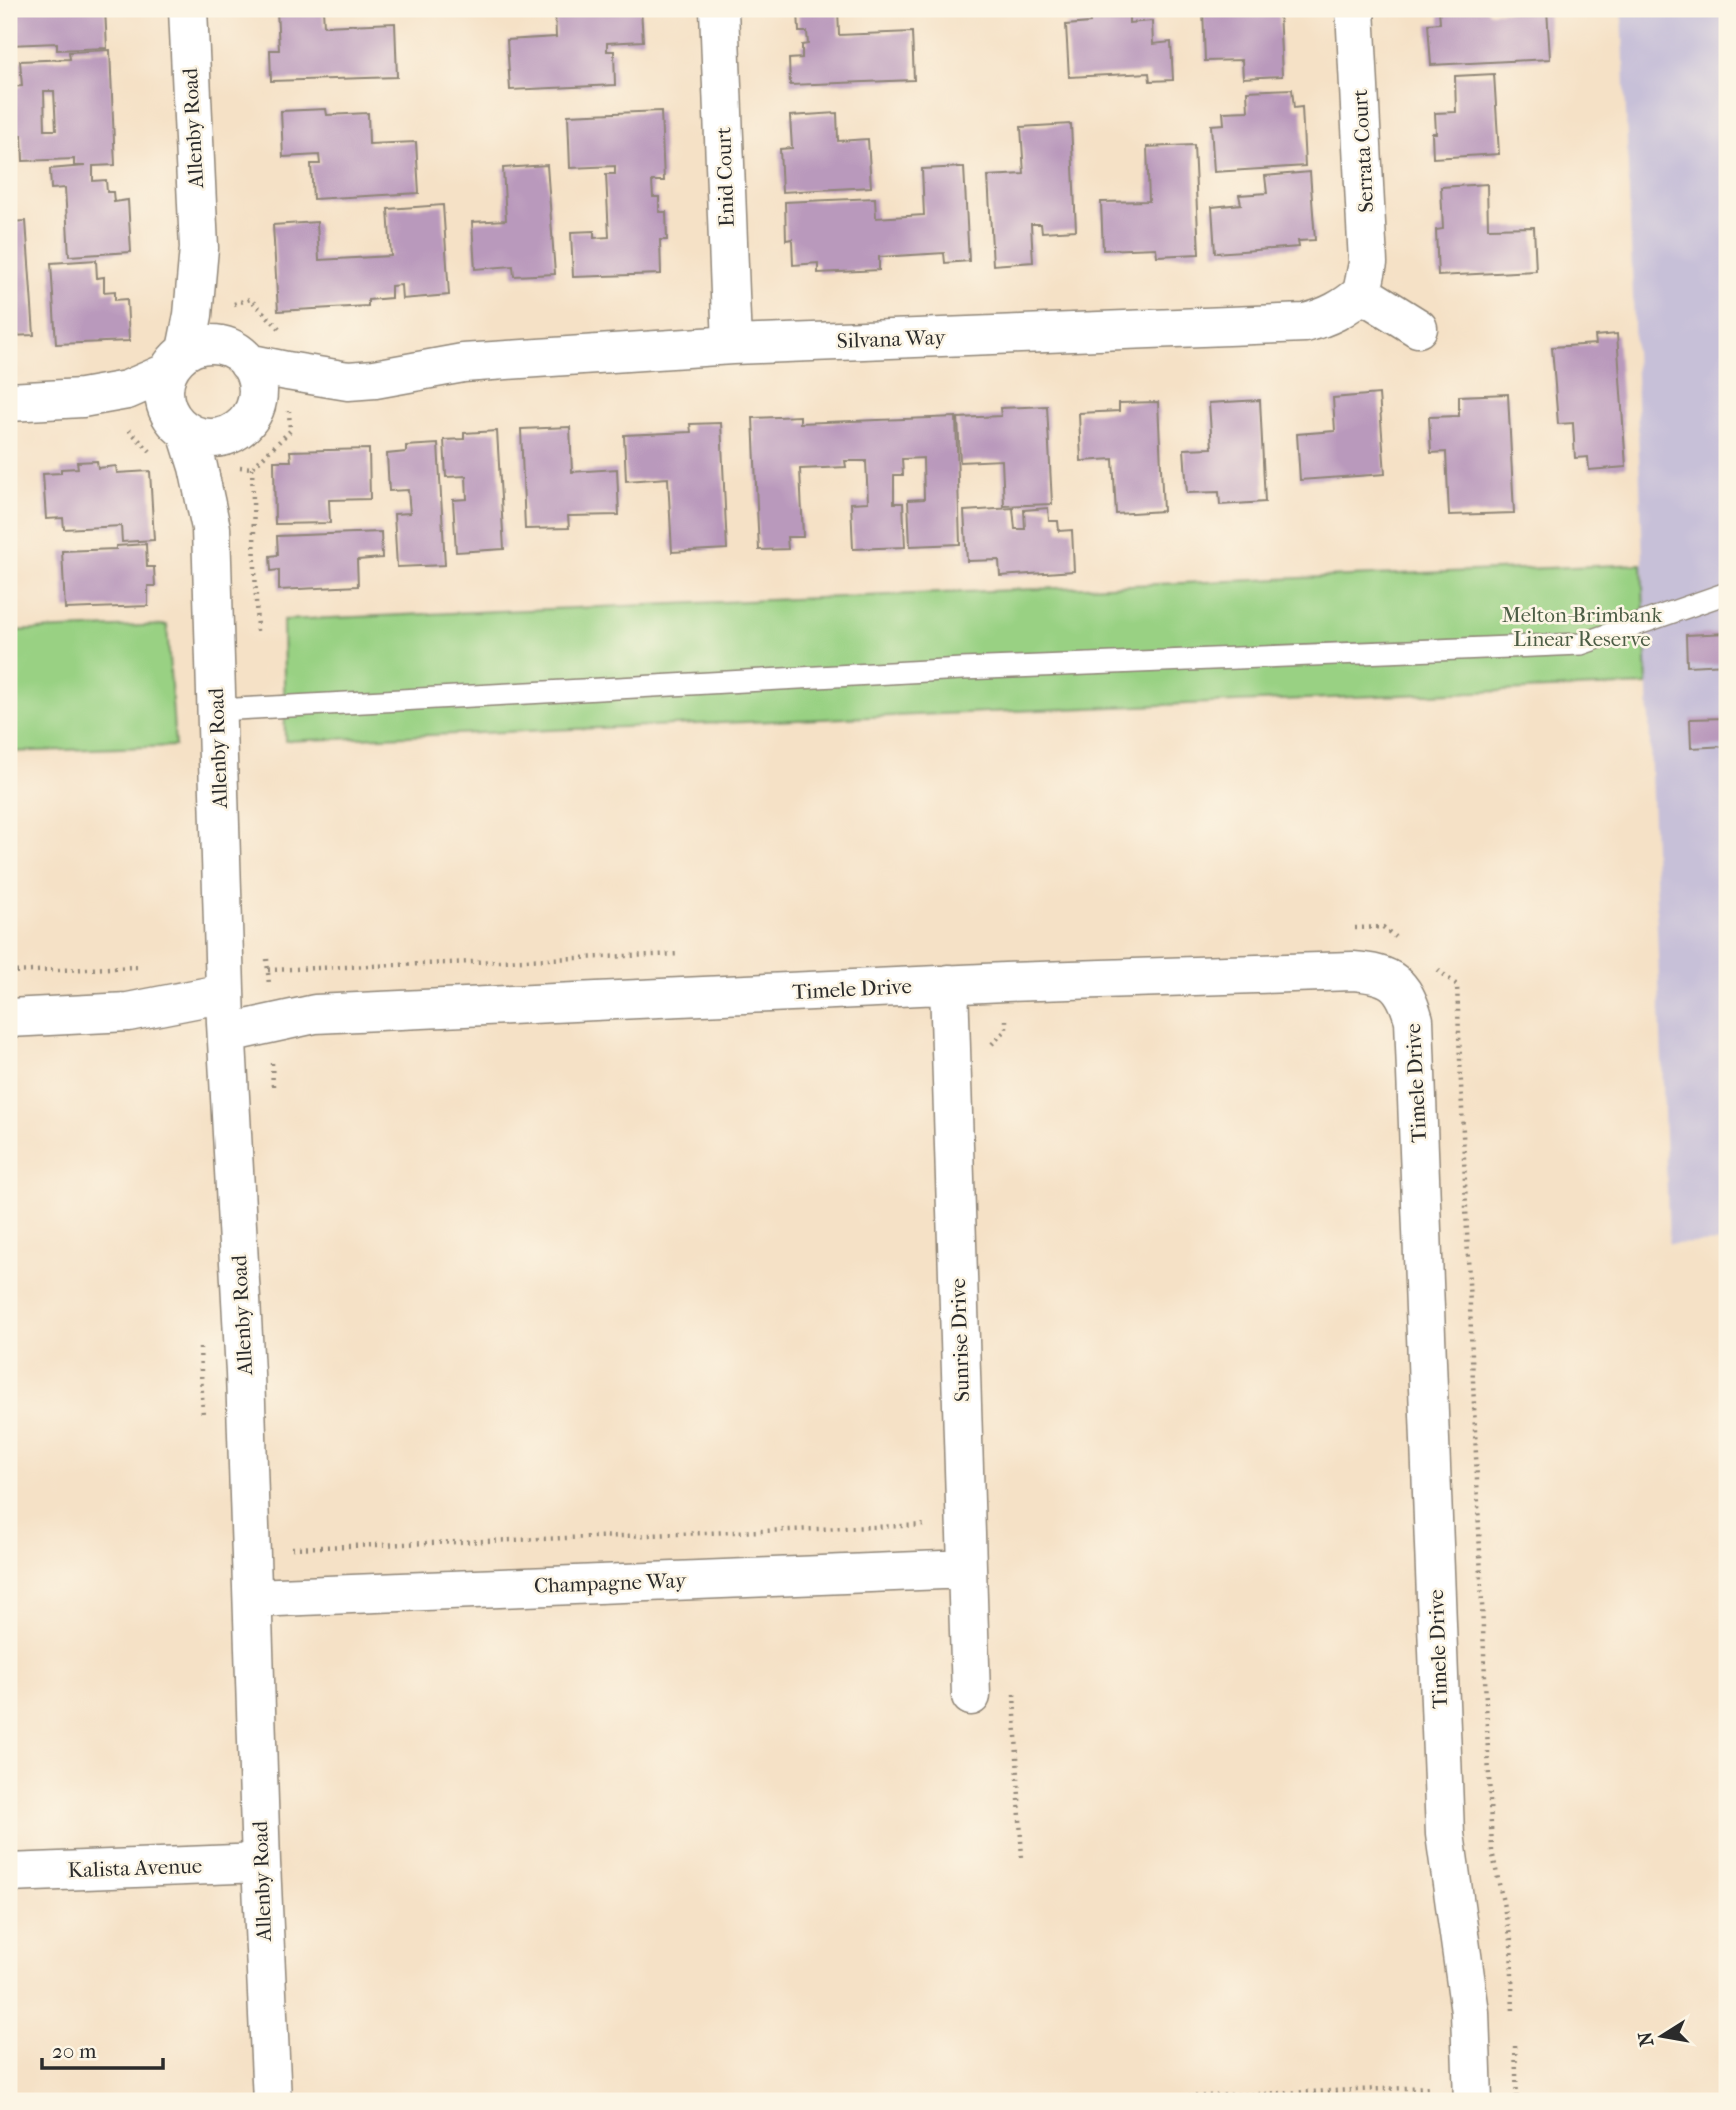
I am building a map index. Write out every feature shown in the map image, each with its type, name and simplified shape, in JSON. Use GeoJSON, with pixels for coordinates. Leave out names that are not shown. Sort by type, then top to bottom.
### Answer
{"type":"FeatureCollection","features":[{"type":"Feature","properties":{"kind":"street","name":"Allenby Road"},"geometry":{"type":"LineString","coordinates":[[176,361],[193,315],[199,248],[188,9]]}},
{"type":"Feature","properties":{"kind":"street","name":"Enid Court"},"geometry":{"type":"LineString","coordinates":[[719,9],[732,345]]}},
{"type":"Feature","properties":{"kind":"street","name":"Serrata Court"},"geometry":{"type":"LineString","coordinates":[[1355,9],[1368,263],[1362,293]]}},
{"type":"Feature","properties":{"kind":"street","name":"Allenby Road"},"geometry":{"type":"LineString","coordinates":[[199,248],[216,309],[239,355]]}},
{"type":"Feature","properties":{"kind":"street","name":"Silvana Way"},"geometry":{"type":"LineString","coordinates":[[246,424],[348,381],[375,379],[463,363],[732,345],[1305,323],[1330,316],[1347,307],[1362,293]]}},
{"type":"Feature","properties":{"kind":"street"},"geometry":{"type":"LineString","coordinates":[[1362,293],[1418,328]]}},
{"type":"Feature","properties":{"kind":"street"},"geometry":{"type":"LineString","coordinates":[[9,402],[82,398],[127,390],[200,344],[215,343],[239,355],[256,377],[258,393],[246,424],[215,438],[200,437],[177,421],[126,403],[82,398]]}},
{"type":"Feature","properties":{"kind":"street"},"geometry":{"type":"LineString","coordinates":[[176,361],[164,398],[177,421]]}},
{"type":"Feature","properties":{"kind":"street","name":"Allenby Road"},"geometry":{"type":"LineString","coordinates":[[246,424],[211,528],[226,1012],[246,1373],[261,1863],[272,2101]]}},
{"type":"Feature","properties":{"kind":"street","name":"Timele Drive"},"geometry":{"type":"LineString","coordinates":[[9,1018],[128,1012],[315,1014],[949,984],[1353,971],[1374,973],[1393,982],[1408,998],[1414,1020],[1445,1834],[1470,2012],[1473,2093]]}},
{"type":"Feature","properties":{"kind":"street","name":"Sunrise Drive"},"geometry":{"type":"LineString","coordinates":[[949,984],[971,1696]]}},
{"type":"Feature","properties":{"kind":"street","name":"Champagne Way"},"geometry":{"type":"LineString","coordinates":[[253,1598],[967,1569]]}},
{"type":"Feature","properties":{"kind":"street","name":"Kalista Avenue"},"geometry":{"type":"LineString","coordinates":[[9,1873],[261,1863]]}},
{"type":"Feature","properties":{"kind":"lane"},"geometry":{"type":"LineString","coordinates":[[217,710],[962,669],[1581,645],[1727,593]]}},
{"type":"Feature","properties":{"kind":"path"},"geometry":{"type":"LineString","coordinates":[[126,403],[124,429],[129,430],[166,467],[246,424],[292,341],[250,299],[216,309]]}},
{"type":"Feature","properties":{"kind":"path"},"geometry":{"type":"LineString","coordinates":[[246,424],[290,431],[252,468],[246,424]]}},
{"type":"Feature","properties":{"kind":"path"},"geometry":{"type":"LineString","coordinates":[[268,970],[685,953]]}},
{"type":"Feature","properties":{"kind":"path"},"geometry":{"type":"LineString","coordinates":[[9,972],[144,966]]}},
{"type":"Feature","properties":{"kind":"path"},"geometry":{"type":"LineString","coordinates":[[988,1048],[1006,1030],[1005,982]]}},
{"type":"Feature","properties":{"kind":"path"},"geometry":{"type":"LineString","coordinates":[[1083,2101],[1473,2093],[1517,2084]]}},
{"type":"Feature","properties":{"kind":"shaded area"},"geometry":{"type":"Polygon","coordinates":[[[1622,9],[1727,9],[1727,1242],[1669,1244],[1622,9]]]}},
{"type":"Feature","properties":{"kind":"green space","name":"Melton-Brimbank Linear Reserve"},"geometry":{"type":"Polygon","coordinates":[[[1642,564],[1647,685],[285,741],[283,620],[1642,564]]]}},
{"type":"Feature","properties":{"kind":"green space"},"geometry":{"type":"Polygon","coordinates":[[[167,625],[175,746],[9,752],[9,631],[167,625]]]}},
{"type":"Feature","properties":{"kind":"building"},"geometry":{"type":"Polygon","coordinates":[[[9,9],[105,9],[107,48],[57,50],[57,43],[9,45],[9,9]]]}},
{"type":"Feature","properties":{"kind":"building"},"geometry":{"type":"Polygon","coordinates":[[[277,9],[323,9],[324,26],[395,23],[397,77],[271,81],[270,50],[279,50],[277,9]]]}},
{"type":"Feature","properties":{"kind":"building"},"geometry":{"type":"Polygon","coordinates":[[[555,9],[641,9],[643,41],[607,43],[607,51],[614,51],[615,85],[510,90],[507,40],[556,37],[555,9]]]}},
{"type":"Feature","properties":{"kind":"building"},"geometry":{"type":"Polygon","coordinates":[[[798,9],[838,9],[839,35],[912,32],[914,80],[790,85],[789,59],[802,58],[802,45],[808,44],[807,32],[799,32],[798,9]]]}},
{"type":"Feature","properties":{"kind":"building"},"geometry":{"type":"Polygon","coordinates":[[[1203,9],[1279,9],[1282,76],[1243,78],[1242,60],[1205,61],[1203,9]]]}},
{"type":"Feature","properties":{"kind":"building"},"geometry":{"type":"Polygon","coordinates":[[[1439,9],[1488,9],[1488,12],[1547,9],[1550,59],[1431,65],[1428,24],[1440,23],[1439,9]]]}},
{"type":"Feature","properties":{"kind":"building"},"geometry":{"type":"Polygon","coordinates":[[[1129,12],[1129,23],[1152,21],[1153,44],[1171,42],[1173,80],[1150,81],[1149,73],[1069,77],[1066,25],[1090,23],[1089,14],[1129,12]]]}},
{"type":"Feature","properties":{"kind":"building"},"geometry":{"type":"Polygon","coordinates":[[[110,50],[115,165],[93,166],[93,181],[106,180],[107,192],[113,192],[114,202],[128,200],[131,252],[69,256],[65,188],[51,189],[50,169],[85,166],[74,166],[74,159],[23,161],[22,135],[9,136],[9,87],[22,86],[20,61],[70,59],[69,52],[110,50]],[[44,91],[45,130],[56,130],[54,91],[44,91]]]}},
{"type":"Feature","properties":{"kind":"building"},"geometry":{"type":"Polygon","coordinates":[[[1494,74],[1499,154],[1433,158],[1432,133],[1436,133],[1435,113],[1456,112],[1455,76],[1494,74]]]}},
{"type":"Feature","properties":{"kind":"building"},"geometry":{"type":"Polygon","coordinates":[[[1292,89],[1294,108],[1302,107],[1305,166],[1214,172],[1211,125],[1224,124],[1223,112],[1248,111],[1247,91],[1292,89]]]}},
{"type":"Feature","properties":{"kind":"building"},"geometry":{"type":"Polygon","coordinates":[[[326,109],[327,115],[368,113],[369,144],[416,142],[419,193],[313,199],[311,164],[320,164],[319,155],[283,157],[281,111],[326,109]]]}},
{"type":"Feature","properties":{"kind":"building"},"geometry":{"type":"Polygon","coordinates":[[[661,111],[664,181],[652,181],[653,197],[659,197],[659,212],[666,212],[667,240],[660,240],[661,274],[573,277],[571,232],[594,231],[594,238],[609,237],[606,174],[615,174],[615,166],[570,168],[568,115],[661,111]]]}},
{"type":"Feature","properties":{"kind":"building"},"geometry":{"type":"Polygon","coordinates":[[[837,113],[838,141],[868,139],[871,187],[782,192],[780,149],[792,148],[790,116],[837,113]]]}},
{"type":"Feature","properties":{"kind":"building"},"geometry":{"type":"Polygon","coordinates":[[[1071,124],[1076,230],[1042,232],[1041,224],[1031,224],[1033,262],[993,265],[988,176],[1024,174],[1021,127],[1071,124]]]}},
{"type":"Feature","properties":{"kind":"building"},"geometry":{"type":"Polygon","coordinates":[[[1194,145],[1199,254],[1157,256],[1156,248],[1103,250],[1101,202],[1149,201],[1147,147],[1194,145]]]}},
{"type":"Feature","properties":{"kind":"building"},"geometry":{"type":"Polygon","coordinates":[[[547,165],[555,274],[514,276],[513,266],[475,269],[472,222],[506,220],[503,168],[547,165]]]}},
{"type":"Feature","properties":{"kind":"building"},"geometry":{"type":"Polygon","coordinates":[[[964,167],[969,261],[945,263],[944,253],[879,257],[879,270],[818,273],[818,263],[793,265],[792,239],[786,240],[785,202],[875,198],[876,218],[924,215],[922,169],[964,167]]]}},
{"type":"Feature","properties":{"kind":"building"},"geometry":{"type":"Polygon","coordinates":[[[1310,172],[1315,240],[1298,241],[1299,247],[1215,253],[1212,207],[1241,204],[1239,195],[1267,193],[1265,176],[1310,172]]]}},
{"type":"Feature","properties":{"kind":"building"},"geometry":{"type":"Polygon","coordinates":[[[1487,184],[1488,228],[1534,227],[1536,271],[1438,276],[1436,230],[1443,229],[1441,187],[1487,184]]]}},
{"type":"Feature","properties":{"kind":"building"},"geometry":{"type":"Polygon","coordinates":[[[443,205],[449,295],[402,299],[401,285],[391,286],[391,298],[368,300],[368,306],[278,311],[273,225],[317,222],[319,260],[391,256],[388,209],[443,205]]]}},
{"type":"Feature","properties":{"kind":"building"},"geometry":{"type":"Polygon","coordinates":[[[26,221],[34,335],[9,336],[9,222],[26,221]]]}},
{"type":"Feature","properties":{"kind":"building"},"geometry":{"type":"Polygon","coordinates":[[[96,260],[97,278],[104,277],[104,292],[115,291],[115,300],[127,299],[129,341],[56,344],[51,263],[96,260]]]}},
{"type":"Feature","properties":{"kind":"building"},"geometry":{"type":"Polygon","coordinates":[[[1617,334],[1626,467],[1589,470],[1588,457],[1575,458],[1573,423],[1558,424],[1552,347],[1596,344],[1595,336],[1617,334]]]}},
{"type":"Feature","properties":{"kind":"building"},"geometry":{"type":"Polygon","coordinates":[[[1379,394],[1385,474],[1300,480],[1297,434],[1335,431],[1333,398],[1379,394]]]}},
{"type":"Feature","properties":{"kind":"building"},"geometry":{"type":"Polygon","coordinates":[[[1508,394],[1514,513],[1449,515],[1446,452],[1431,453],[1429,417],[1459,416],[1459,396],[1508,394]]]}},
{"type":"Feature","properties":{"kind":"building"},"geometry":{"type":"Polygon","coordinates":[[[1260,400],[1265,502],[1220,505],[1219,492],[1187,493],[1184,449],[1212,448],[1209,403],[1260,400]]]}},
{"type":"Feature","properties":{"kind":"building"},"geometry":{"type":"Polygon","coordinates":[[[1158,402],[1163,511],[1116,514],[1113,459],[1081,461],[1079,413],[1119,411],[1119,403],[1158,402]]]}},
{"type":"Feature","properties":{"kind":"building"},"geometry":{"type":"Polygon","coordinates":[[[1047,406],[1052,504],[1004,506],[1002,460],[960,462],[958,418],[1001,416],[1000,408],[1047,406]]]}},
{"type":"Feature","properties":{"kind":"building"},"geometry":{"type":"Polygon","coordinates":[[[800,416],[800,423],[956,417],[960,544],[910,546],[908,500],[924,499],[923,458],[902,459],[903,475],[894,475],[894,503],[903,503],[905,547],[853,549],[851,503],[868,502],[866,461],[845,461],[846,467],[800,469],[803,537],[787,537],[788,549],[759,550],[753,418],[800,416]]]}},
{"type":"Feature","properties":{"kind":"building"},"geometry":{"type":"Polygon","coordinates":[[[721,423],[727,549],[672,552],[668,478],[626,481],[624,435],[691,432],[690,424],[721,423]]]}},
{"type":"Feature","properties":{"kind":"building"},"geometry":{"type":"Polygon","coordinates":[[[570,427],[572,472],[617,469],[619,515],[568,516],[569,528],[525,529],[521,429],[570,427]]]}},
{"type":"Feature","properties":{"kind":"building"},"geometry":{"type":"Polygon","coordinates":[[[497,431],[504,549],[456,552],[453,500],[467,499],[466,476],[446,477],[444,440],[464,439],[464,433],[497,431]]]}},
{"type":"Feature","properties":{"kind":"building"},"geometry":{"type":"Polygon","coordinates":[[[438,444],[445,565],[397,567],[394,514],[410,513],[408,490],[389,491],[387,454],[406,452],[406,446],[438,444]]]}},
{"type":"Feature","properties":{"kind":"building"},"geometry":{"type":"Polygon","coordinates":[[[369,449],[370,499],[329,500],[330,523],[275,524],[274,461],[291,461],[290,451],[369,449]]]}},
{"type":"Feature","properties":{"kind":"building"},"geometry":{"type":"Polygon","coordinates":[[[97,461],[98,468],[116,466],[117,473],[150,471],[154,540],[122,542],[121,526],[64,529],[63,518],[46,519],[43,474],[78,468],[77,462],[97,461]]]}},
{"type":"Feature","properties":{"kind":"building"},"geometry":{"type":"Polygon","coordinates":[[[1013,508],[1015,529],[1025,529],[1024,510],[1048,508],[1049,521],[1058,521],[1059,531],[1072,530],[1074,571],[1000,576],[999,560],[967,561],[964,511],[1013,508]]]}},
{"type":"Feature","properties":{"kind":"building"},"geometry":{"type":"Polygon","coordinates":[[[381,532],[382,558],[357,560],[358,586],[279,590],[279,570],[271,571],[270,556],[278,555],[277,536],[381,532]]]}},
{"type":"Feature","properties":{"kind":"building"},"geometry":{"type":"Polygon","coordinates":[[[11,540],[13,576],[9,576],[11,540]]]}},
{"type":"Feature","properties":{"kind":"building"},"geometry":{"type":"Polygon","coordinates":[[[146,544],[147,567],[154,567],[155,586],[148,586],[148,606],[65,609],[62,551],[116,549],[116,546],[146,544]]]}},
{"type":"Feature","properties":{"kind":"building"},"geometry":{"type":"Polygon","coordinates":[[[1727,633],[1727,664],[1687,666],[1686,635],[1727,633]]]}},
{"type":"Feature","properties":{"kind":"building"},"geometry":{"type":"Polygon","coordinates":[[[1727,718],[1727,746],[1691,748],[1690,719],[1727,718]]]}}]}
